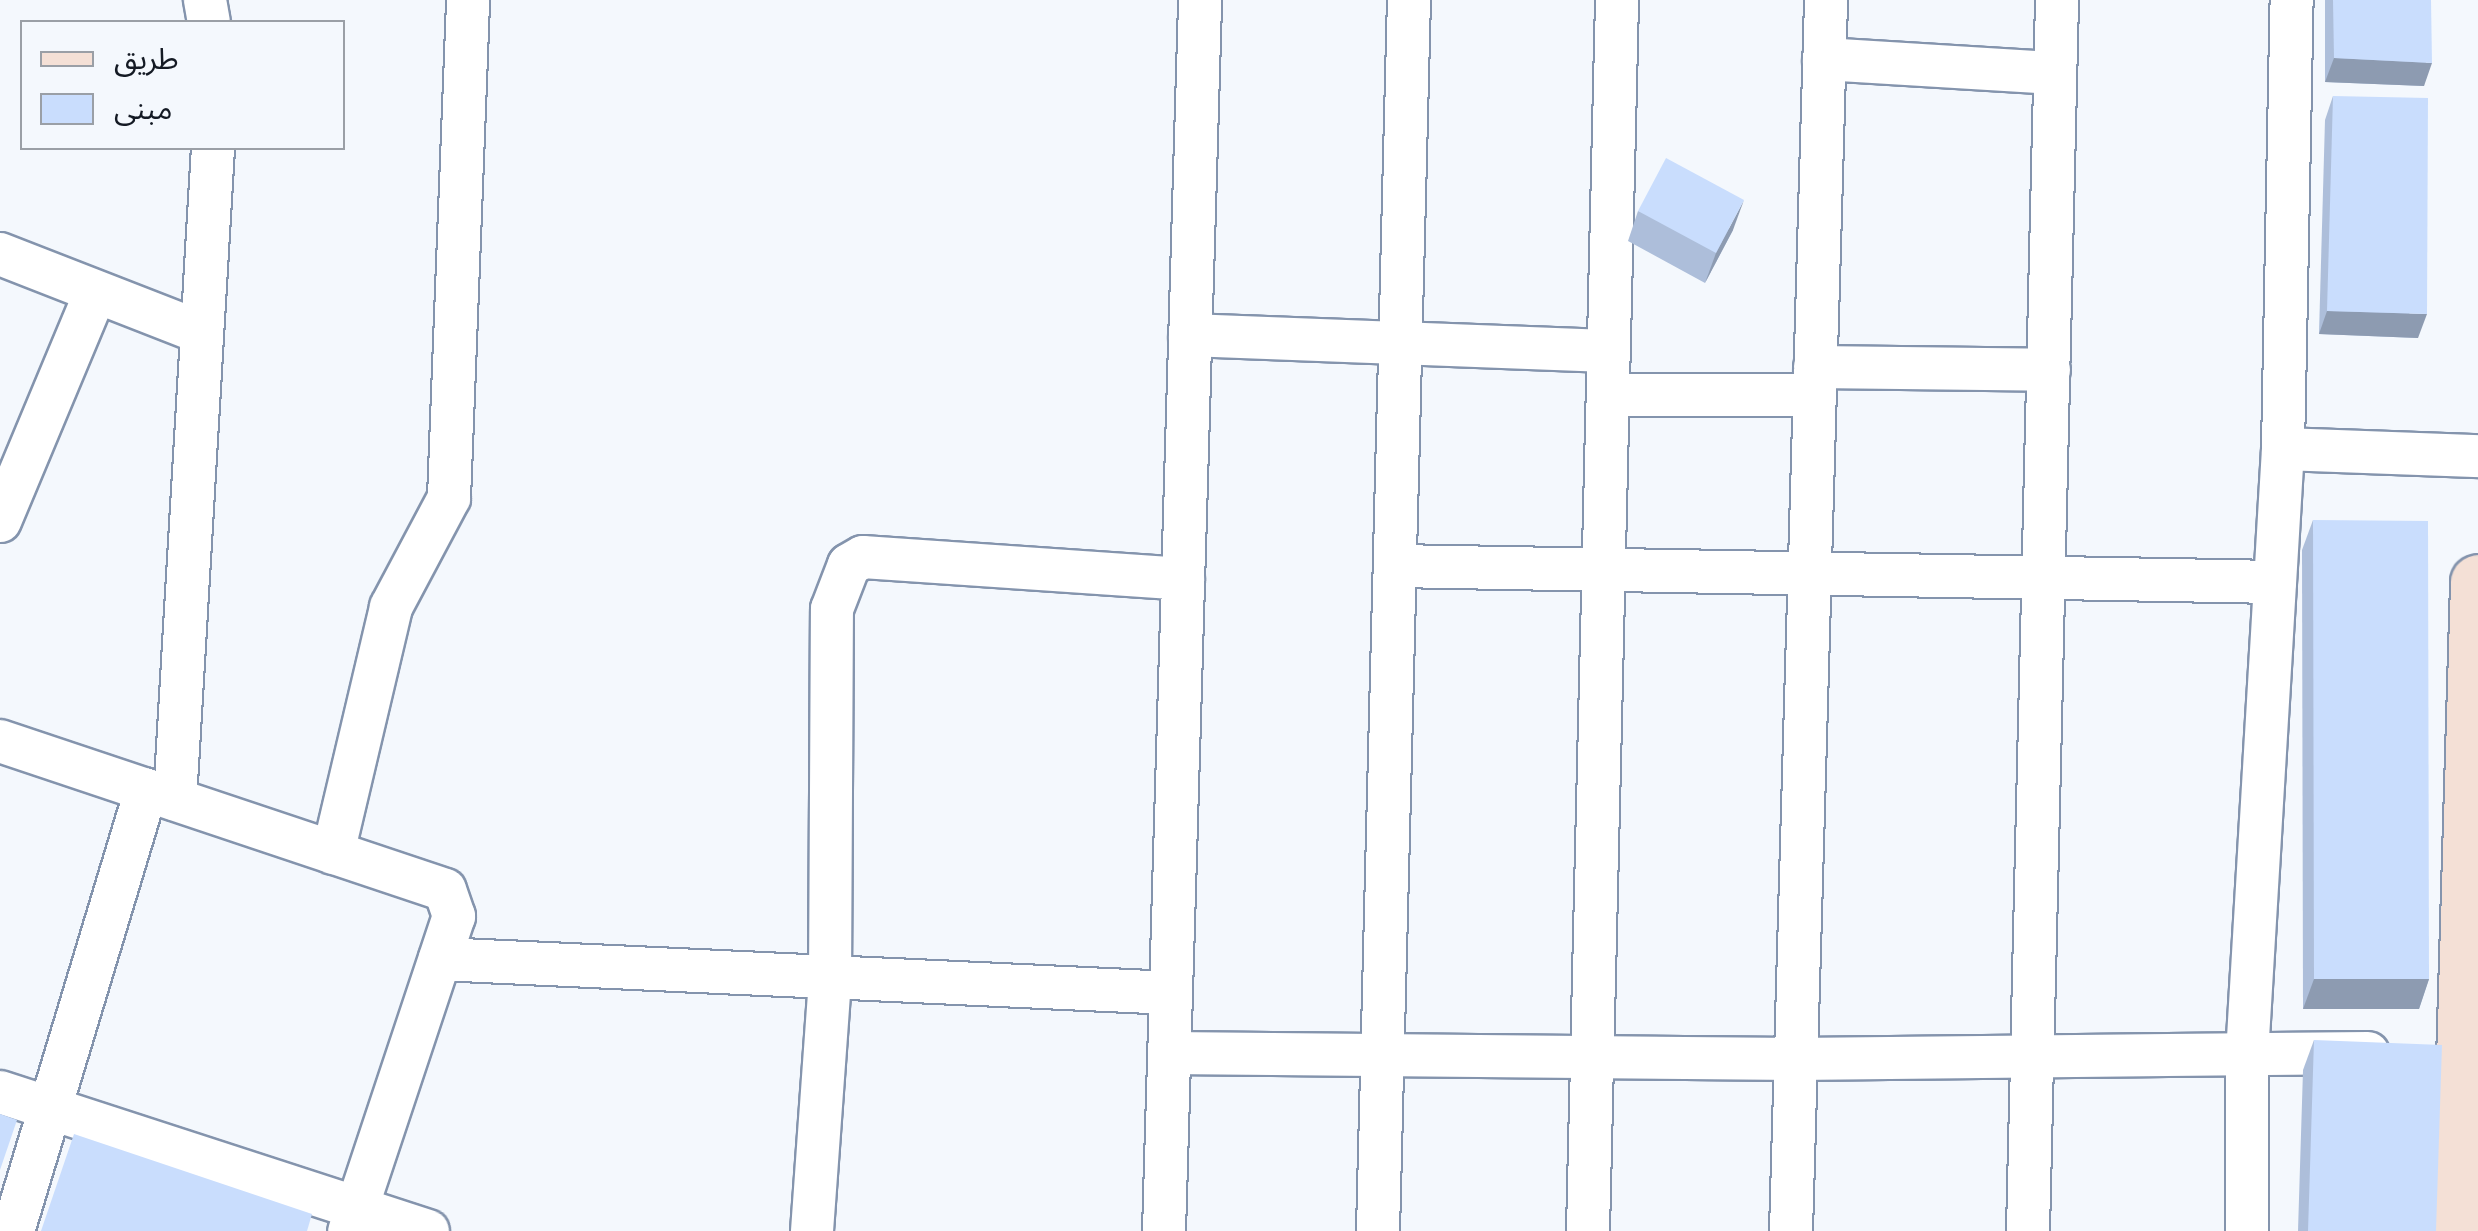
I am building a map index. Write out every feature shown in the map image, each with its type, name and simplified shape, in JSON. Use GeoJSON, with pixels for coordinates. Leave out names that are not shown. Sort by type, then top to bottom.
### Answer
{"type":"FeatureCollection","features":[{"type":"Feature","properties":{"kind":"street"},"geometry":{"type":"LineString","coordinates":[[333,853],[391,607],[449,498],[468,0]]}},
{"type":"Feature","properties":{"kind":"street"},"geometry":{"type":"LineString","coordinates":[[1164,1231],[1200,0]]}},
{"type":"Feature","properties":{"kind":"street"},"geometry":{"type":"LineString","coordinates":[[1378,1231],[1409,0]]}},
{"type":"Feature","properties":{"kind":"street"},"geometry":{"type":"LineString","coordinates":[[1588,1231],[1617,0]]}},
{"type":"Feature","properties":{"kind":"street"},"geometry":{"type":"LineString","coordinates":[[1791,1231],[1826,0]]}},
{"type":"Feature","properties":{"kind":"street"},"geometry":{"type":"LineString","coordinates":[[2028,1231],[2057,0]]}},
{"type":"Feature","properties":{"kind":"street"},"geometry":{"type":"LineString","coordinates":[[2247,1231],[2248,1055],[2283,449],[2292,0]]}},
{"type":"Feature","properties":{"kind":"street"},"geometry":{"type":"LineString","coordinates":[[1824,59],[2056,73]]}},
{"type":"Feature","properties":{"kind":"street"},"geometry":{"type":"LineString","coordinates":[[13,1231],[160,795],[214,150]]}},
{"type":"Feature","properties":{"kind":"street"},"geometry":{"type":"LineString","coordinates":[[0,254],[200,332]]}},
{"type":"Feature","properties":{"kind":"street"},"geometry":{"type":"LineString","coordinates":[[0,521],[96,292]]}},
{"type":"Feature","properties":{"kind":"street"},"geometry":{"type":"LineString","coordinates":[[1190,336],[1606,351]]}},
{"type":"Feature","properties":{"kind":"street"},"geometry":{"type":"LineString","coordinates":[[1608,395],[2049,370]]}},
{"type":"Feature","properties":{"kind":"street"},"geometry":{"type":"LineString","coordinates":[[2283,449],[2478,456]]}},
{"type":"Feature","properties":{"kind":"street"},"geometry":{"type":"LineString","coordinates":[[812,1231],[830,982],[832,609],[849,566],[864,557],[1183,579]]}},
{"type":"Feature","properties":{"kind":"street"},"geometry":{"type":"LineString","coordinates":[[1394,566],[2275,582]]}},
{"type":"Feature","properties":{"kind":"street"},"geometry":{"type":"LineString","coordinates":[[2459,1231],[2443,1052],[2478,582]]}},
{"type":"Feature","properties":{"kind":"street"},"geometry":{"type":"LineString","coordinates":[[0,740],[445,890],[454,916],[352,1219]]}},
{"type":"Feature","properties":{"kind":"street"},"geometry":{"type":"LineString","coordinates":[[440,960],[830,982],[1171,993]]}},
{"type":"Feature","properties":{"kind":"street"},"geometry":{"type":"LineString","coordinates":[[1169,1053],[1796,1060],[2443,1052]]}},
{"type":"Feature","properties":{"kind":"street"},"geometry":{"type":"LineString","coordinates":[[0,1092],[352,1219],[428,1231]]}},
{"type":"Feature","properties":{"kind":"building"},"geometry":{"type":"Polygon","coordinates":[[[2333,0],[2431,0],[2432,63],[2334,58],[2333,0]]]}},
{"type":"Feature","properties":{"kind":"building"},"geometry":{"type":"Polygon","coordinates":[[[2333,96],[2428,98],[2427,314],[2327,311],[2333,96]]]}},
{"type":"Feature","properties":{"kind":"building"},"geometry":{"type":"Polygon","coordinates":[[[1666,158],[1744,200],[1716,253],[1638,211],[1666,158]]]}},
{"type":"Feature","properties":{"kind":"building"},"geometry":{"type":"Polygon","coordinates":[[[2313,520],[2428,521],[2429,979],[2314,979],[2313,520]]]}},
{"type":"Feature","properties":{"kind":"building"},"geometry":{"type":"Polygon","coordinates":[[[2314,1040],[2442,1045],[2436,1231],[2308,1231],[2314,1040]]]}},
{"type":"Feature","properties":{"kind":"building"},"geometry":{"type":"Polygon","coordinates":[[[0,1114],[17,1120],[0,1170],[0,1114]]]}},
{"type":"Feature","properties":{"kind":"building"},"geometry":{"type":"Polygon","coordinates":[[[74,1134],[312,1214],[307,1231],[41,1231],[74,1134]]]}}]}
